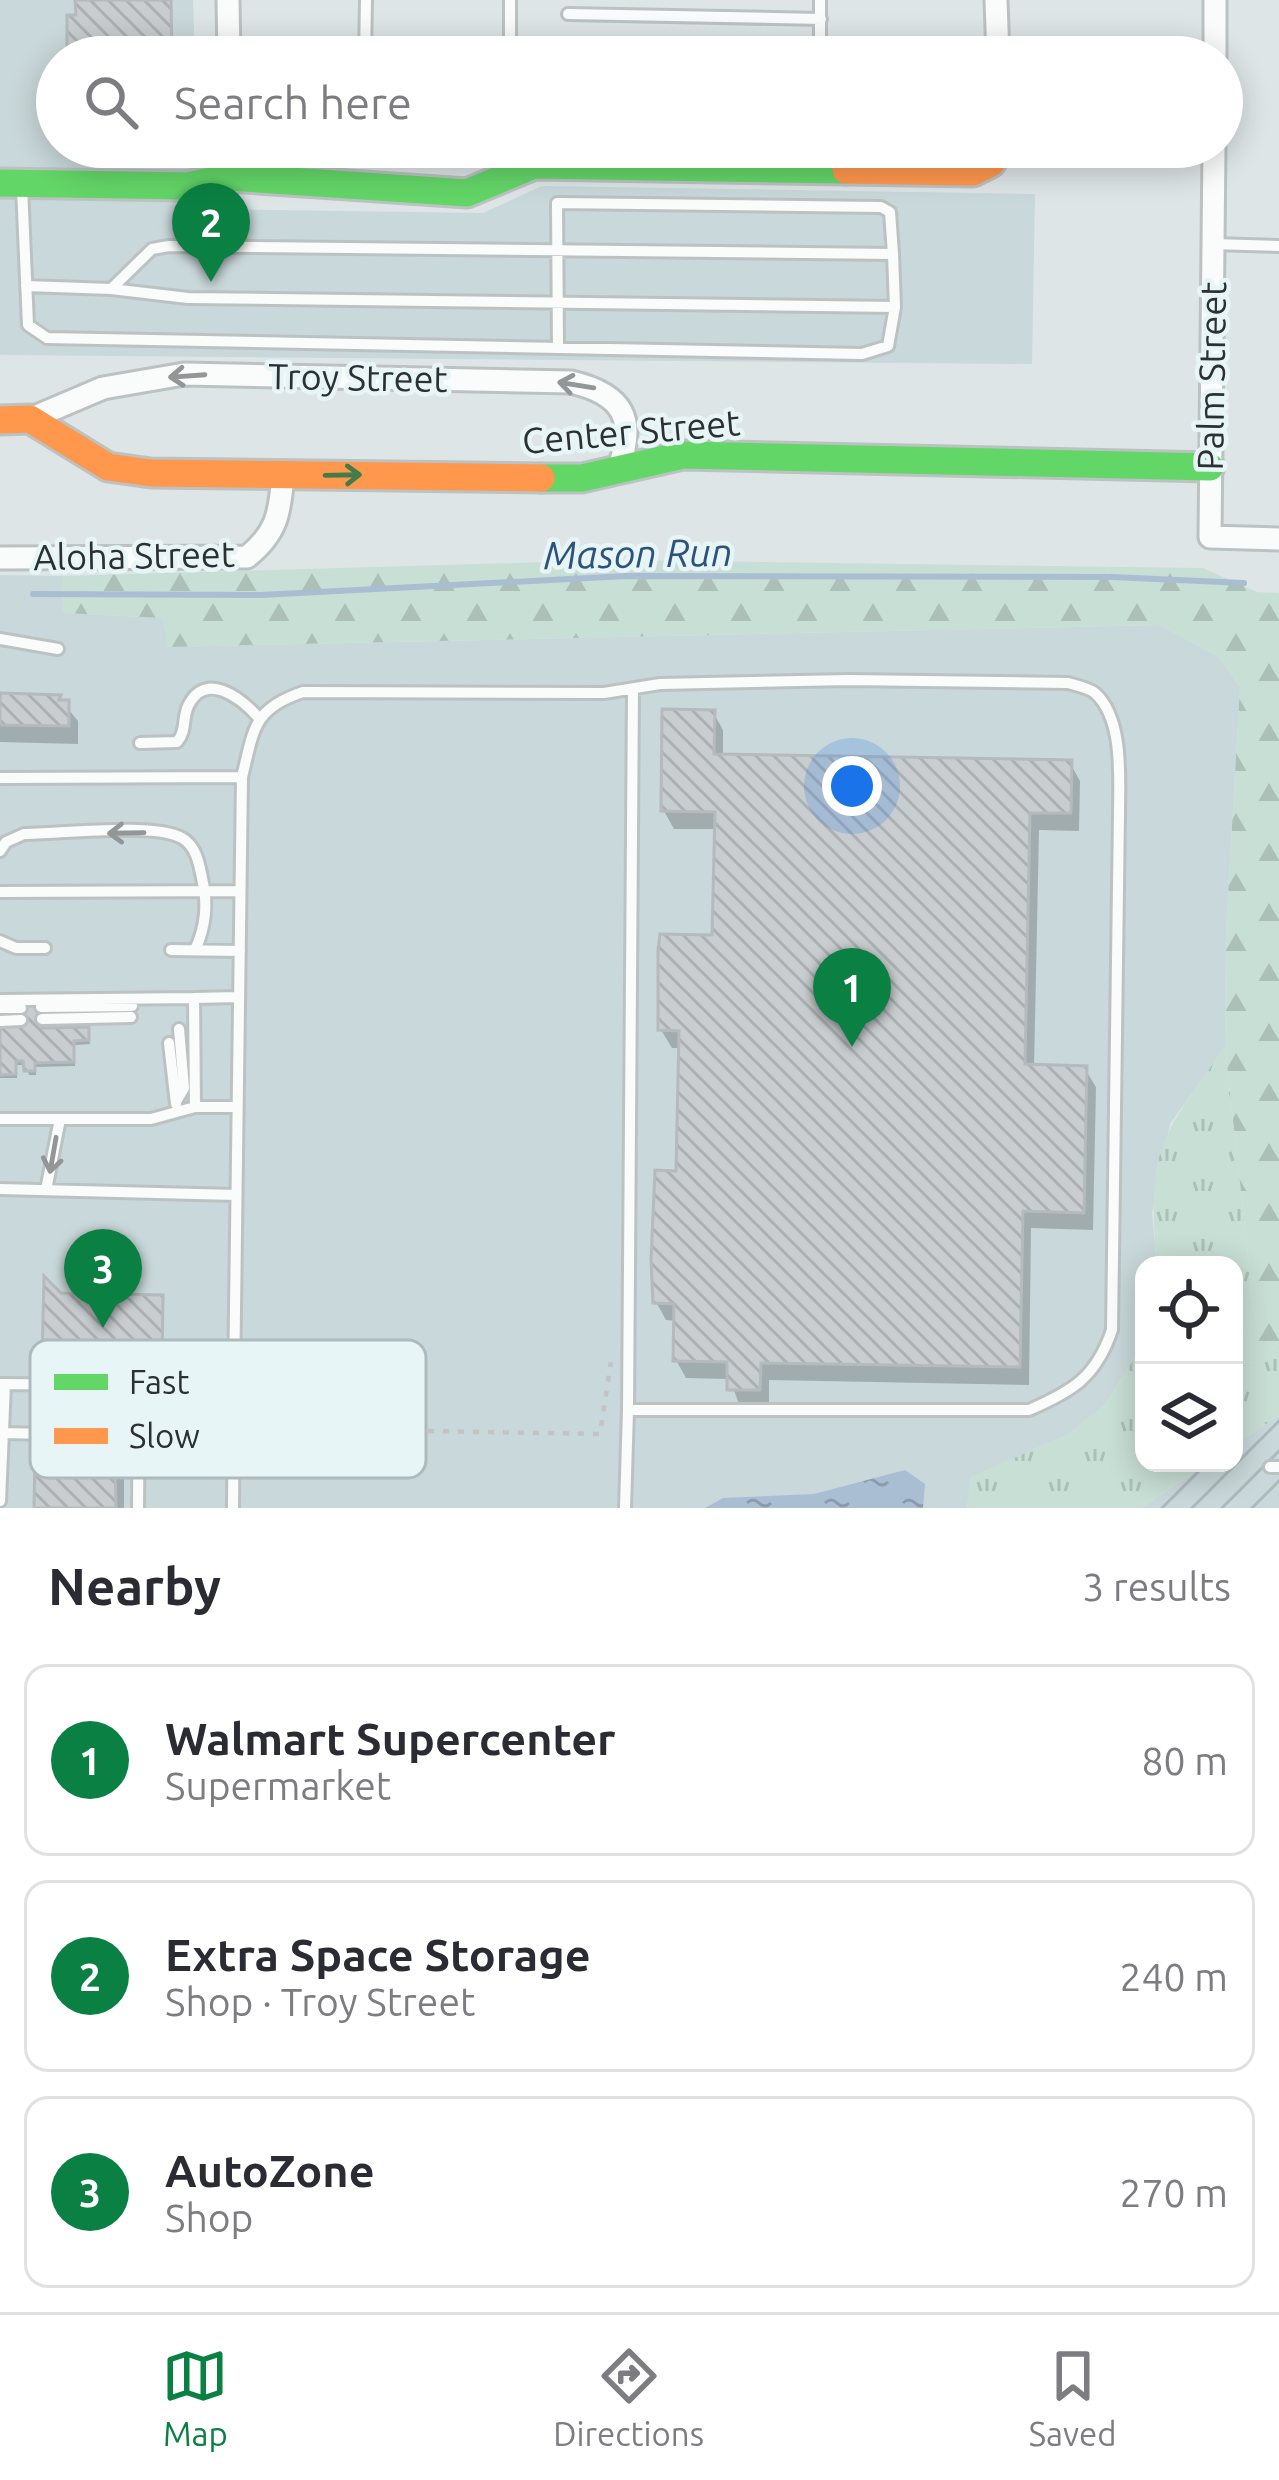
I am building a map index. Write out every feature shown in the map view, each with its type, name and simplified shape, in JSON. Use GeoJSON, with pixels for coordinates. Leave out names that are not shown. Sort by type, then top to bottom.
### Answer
{"type":"FeatureCollection","features":[{"type":"Feature","properties":{"kind":"street"},"geometry":{"type":"LineString","coordinates":[[228,0],[229,36]]}},
{"type":"Feature","properties":{"kind":"street"},"geometry":{"type":"LineString","coordinates":[[996,0],[997,36]]}},
{"type":"Feature","properties":{"kind":"street"},"geometry":{"type":"LineString","coordinates":[[1215,0],[1215,36]]}},
{"type":"Feature","properties":{"kind":"street"},"geometry":{"type":"LineString","coordinates":[[230,168],[230,177]]}},
{"type":"Feature","properties":{"kind":"street"},"geometry":{"type":"LineString","coordinates":[[11,183],[187,186],[230,177],[467,193],[493,185],[503,168]]}},
{"type":"Feature","properties":{"kind":"street"},"geometry":{"type":"LineString","coordinates":[[925,168],[974,172],[982,168]]}},
{"type":"Feature","properties":{"kind":"street","name":"Palm Street"},"geometry":{"type":"LineString","coordinates":[[1214,168],[1210,536],[1279,539]]}},
{"type":"Feature","properties":{"kind":"street","name":"Troy Street"},"geometry":{"type":"LineString","coordinates":[[30,419],[104,388],[184,374],[571,382],[601,389],[622,411],[628,441],[618,470]]}},
{"type":"Feature","properties":{"kind":"street"},"geometry":{"type":"LineString","coordinates":[[0,420],[30,419]]}},
{"type":"Feature","properties":{"kind":"street","name":"Center Street"},"geometry":{"type":"LineString","coordinates":[[30,419],[108,467],[283,476],[582,478],[683,455],[1210,466]]}},
{"type":"Feature","properties":{"kind":"street","name":"Aloha Street"},"geometry":{"type":"LineString","coordinates":[[0,558],[247,557],[269,539],[279,518],[283,476]]}},
{"type":"Feature","properties":{"kind":"lane"},"geometry":{"type":"LineString","coordinates":[[365,36],[366,0]]}},
{"type":"Feature","properties":{"kind":"lane"},"geometry":{"type":"LineString","coordinates":[[509,36],[510,0]]}},
{"type":"Feature","properties":{"kind":"lane"},"geometry":{"type":"LineString","coordinates":[[820,0],[821,36]]}},
{"type":"Feature","properties":{"kind":"lane"},"geometry":{"type":"LineString","coordinates":[[568,14],[821,19]]}},
{"type":"Feature","properties":{"kind":"lane"},"geometry":{"type":"LineString","coordinates":[[11,183],[28,325],[47,338],[558,348],[874,353],[888,346],[895,307],[890,212],[881,207],[557,203],[558,348]]}},
{"type":"Feature","properties":{"kind":"lane"},"geometry":{"type":"LineString","coordinates":[[1213,244],[1279,246]]}},
{"type":"Feature","properties":{"kind":"lane"},"geometry":{"type":"LineString","coordinates":[[111,289],[152,249],[169,246],[893,254]]}},
{"type":"Feature","properties":{"kind":"lane"},"geometry":{"type":"LineString","coordinates":[[26,286],[188,298],[895,307]]}},
{"type":"Feature","properties":{"kind":"lane"},"geometry":{"type":"LineString","coordinates":[[0,639],[58,649]]}},
{"type":"Feature","properties":{"kind":"lane"},"geometry":{"type":"LineString","coordinates":[[234,1340],[242,777],[258,717],[279,700],[303,692],[633,690],[660,684],[849,680],[1068,683],[1095,693],[1110,719],[1118,754],[1119,814],[1112,1330],[1103,1356],[1081,1388],[1029,1409],[628,1410]]}},
{"type":"Feature","properties":{"kind":"lane"},"geometry":{"type":"LineString","coordinates":[[140,743],[177,742],[188,706],[202,691],[217,688],[239,696],[258,717]]}},
{"type":"Feature","properties":{"kind":"lane"},"geometry":{"type":"LineString","coordinates":[[625,1508],[633,690]]}},
{"type":"Feature","properties":{"kind":"lane"},"geometry":{"type":"LineString","coordinates":[[0,778],[242,777]]}},
{"type":"Feature","properties":{"kind":"lane"},"geometry":{"type":"LineString","coordinates":[[0,851],[6,842],[24,834],[159,832],[181,838],[197,854],[206,892],[203,932],[195,950]]}},
{"type":"Feature","properties":{"kind":"lane"},"geometry":{"type":"LineString","coordinates":[[0,892],[240,891]]}},
{"type":"Feature","properties":{"kind":"lane"},"geometry":{"type":"LineString","coordinates":[[0,941],[16,948],[45,948]]}},
{"type":"Feature","properties":{"kind":"lane"},"geometry":{"type":"LineString","coordinates":[[171,950],[239,950]]}},
{"type":"Feature","properties":{"kind":"lane"},"geometry":{"type":"LineString","coordinates":[[194,998],[195,1106]]}},
{"type":"Feature","properties":{"kind":"lane"},"geometry":{"type":"LineString","coordinates":[[0,1004],[238,998]]}},
{"type":"Feature","properties":{"kind":"lane"},"geometry":{"type":"LineString","coordinates":[[0,1004],[21,1014],[0,1021]]}},
{"type":"Feature","properties":{"kind":"lane"},"geometry":{"type":"LineString","coordinates":[[42,1013],[132,1011]]}},
{"type":"Feature","properties":{"kind":"lane"},"geometry":{"type":"LineString","coordinates":[[175,1106],[184,1088],[178,1028]]}},
{"type":"Feature","properties":{"kind":"lane"},"geometry":{"type":"LineString","coordinates":[[169,1042],[175,1106]]}},
{"type":"Feature","properties":{"kind":"lane"},"geometry":{"type":"LineString","coordinates":[[0,1119],[151,1119],[175,1106],[237,1107]]}},
{"type":"Feature","properties":{"kind":"lane"},"geometry":{"type":"LineString","coordinates":[[46,1190],[59,1119]]}},
{"type":"Feature","properties":{"kind":"lane"},"geometry":{"type":"LineString","coordinates":[[0,1189],[236,1195]]}},
{"type":"Feature","properties":{"kind":"lane"},"geometry":{"type":"LineString","coordinates":[[0,1501],[3,1384]]}},
{"type":"Feature","properties":{"kind":"lane"},"geometry":{"type":"LineString","coordinates":[[138,1478],[138,1508]]}},
{"type":"Feature","properties":{"kind":"lane"},"geometry":{"type":"LineString","coordinates":[[233,1478],[233,1508]]}},
{"type":"Feature","properties":{"kind":"path"},"geometry":{"type":"LineString","coordinates":[[426,1431],[600,1434],[607,1362],[629,1361]]}},
{"type":"Feature","properties":{"kind":"shaded area"},"geometry":{"type":"Polygon","coordinates":[[[0,0],[193,0],[194,36],[36,36],[36,168],[198,168],[199,209],[483,213],[542,186],[1035,194],[1032,364],[0,355],[0,0]]]}},
{"type":"Feature","properties":{"kind":"shaded area"},"geometry":{"type":"Polygon","coordinates":[[[0,575],[62,576],[63,613],[163,618],[169,647],[1160,625],[1219,657],[1240,687],[1226,930],[1225,1047],[1170,1124],[1152,1213],[1156,1256],[1135,1256],[1135,1357],[1104,1406],[1067,1435],[971,1477],[967,1508],[0,1508],[0,575]]]}},
{"type":"Feature","properties":{"kind":"shaded area"},"geometry":{"type":"Polygon","coordinates":[[[1279,1415],[1279,1508],[1141,1508],[1195,1472],[1243,1472],[1243,1439],[1279,1415]]]}},
{"type":"Feature","properties":{"kind":"green space"},"geometry":{"type":"Polygon","coordinates":[[[617,560],[1203,568],[1257,592],[1279,593],[1279,1344],[1257,1362],[1243,1363],[1243,1338],[1255,1319],[1225,1047],[1226,930],[1240,687],[1219,657],[1160,625],[168,647],[162,618],[63,613],[62,576],[617,560]]]}},
{"type":"Feature","properties":{"kind":"green space"},"geometry":{"type":"Polygon","coordinates":[[[1225,1047],[1255,1319],[1243,1338],[1243,1256],[1156,1256],[1157,1169],[1185,1103],[1225,1047]]]}},
{"type":"Feature","properties":{"kind":"green space"},"geometry":{"type":"Polygon","coordinates":[[[1279,1344],[1279,1415],[1243,1439],[1243,1363],[1257,1362],[1279,1344]]]}},
{"type":"Feature","properties":{"kind":"green space"},"geometry":{"type":"Polygon","coordinates":[[[1135,1357],[1135,1472],[1195,1472],[1141,1508],[967,1508],[970,1477],[1067,1435],[1104,1406],[1135,1357]]]}},
{"type":"Feature","properties":{"kind":"water"},"geometry":{"type":"Polygon","coordinates":[[[905,1470],[925,1484],[923,1508],[705,1508],[723,1498],[814,1494],[905,1470]]]}},
{"type":"Feature","properties":{"kind":"building"},"geometry":{"type":"Polygon","coordinates":[[[75,0],[171,0],[172,36],[67,36],[67,15],[76,15],[75,0]]]}},
{"type":"Feature","properties":{"kind":"building"},"geometry":{"type":"Polygon","coordinates":[[[0,693],[61,695],[59,700],[69,700],[69,726],[0,725],[0,693]]]}},
{"type":"Feature","properties":{"kind":"building"},"geometry":{"type":"Polygon","coordinates":[[[662,709],[715,710],[714,754],[1072,760],[1071,813],[1030,813],[1025,1064],[1087,1066],[1084,1213],[1023,1211],[1020,1367],[761,1363],[760,1390],[727,1390],[727,1362],[673,1361],[674,1304],[653,1303],[651,1260],[655,1170],[676,1171],[679,1031],[658,1030],[658,950],[660,934],[712,935],[715,812],[661,811],[662,709]]]}},
{"type":"Feature","properties":{"kind":"building"},"geometry":{"type":"Polygon","coordinates":[[[41,1004],[42,1028],[89,1027],[89,1040],[74,1041],[74,1062],[35,1063],[35,1071],[24,1071],[23,1061],[16,1061],[16,1074],[0,1075],[0,1027],[22,1026],[21,1005],[41,1004]]]}},
{"type":"Feature","properties":{"kind":"building"},"geometry":{"type":"Polygon","coordinates":[[[44,1276],[61,1293],[163,1295],[162,1340],[42,1340],[44,1276]]]}},
{"type":"Feature","properties":{"kind":"building"},"geometry":{"type":"Polygon","coordinates":[[[35,1478],[115,1478],[116,1508],[34,1508],[35,1478]]]}},
{"type":"Feature","properties":{"kind":"waterway","name":"Mason Run"},"geometry":{"type":"LineString","coordinates":[[33,594],[261,595],[626,576],[1112,577],[1244,583]]}},
{"type":"Feature","properties":{"kind":"traffic: fast"},"geometry":{"type":"LineString","coordinates":[[0,183],[187,186],[230,177],[467,193],[527,168]]}},
{"type":"Feature","properties":{"kind":"traffic: fast"},"geometry":{"type":"LineString","coordinates":[[721,168],[846,170]]}},
{"type":"Feature","properties":{"kind":"traffic: fast"},"geometry":{"type":"LineString","coordinates":[[541,478],[582,478],[683,455],[1210,467]]}},
{"type":"Feature","properties":{"kind":"traffic: slow"},"geometry":{"type":"LineString","coordinates":[[846,170],[973,172],[981,168]]}},
{"type":"Feature","properties":{"kind":"traffic: slow"},"geometry":{"type":"LineString","coordinates":[[0,420],[30,419],[108,467],[151,473],[541,478]]}},
{"type":"Feature","properties":{"kind":"place","name":"Extra Space Storage"},"geometry":{"type":"Point","coordinates":[211,282]}},
{"type":"Feature","properties":{"kind":"place","name":"Walmart Supercenter"},"geometry":{"type":"Point","coordinates":[852,1047]}},
{"type":"Feature","properties":{"kind":"place","name":"AutoZone"},"geometry":{"type":"Point","coordinates":[103,1328]}}]}
